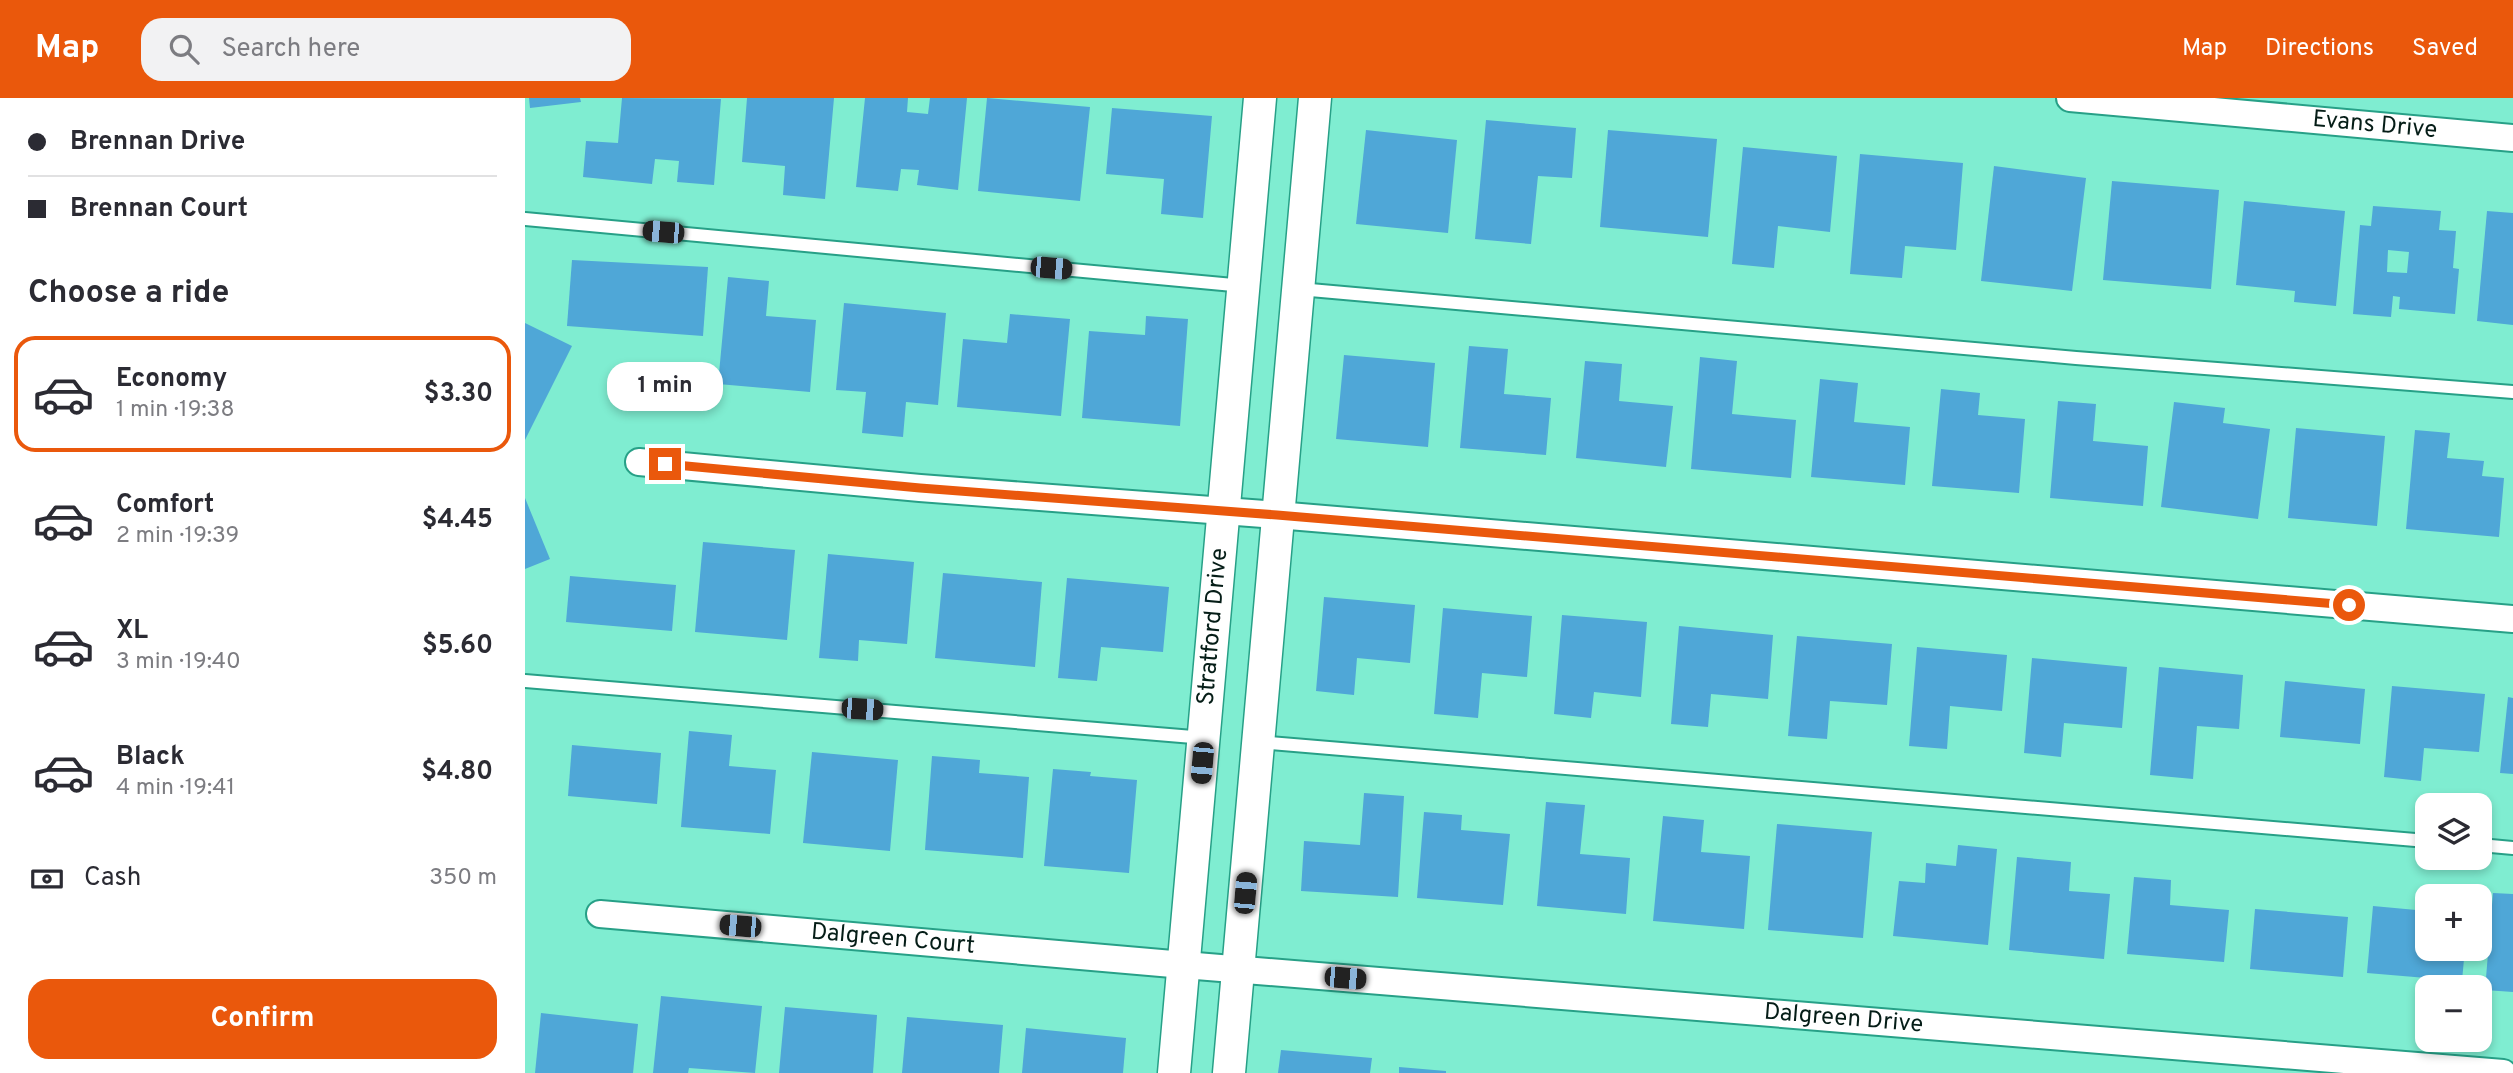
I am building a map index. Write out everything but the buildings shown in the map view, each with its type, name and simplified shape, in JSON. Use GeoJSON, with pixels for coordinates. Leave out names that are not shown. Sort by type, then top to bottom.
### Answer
{"type":"FeatureCollection","features":[{"type":"Feature","properties":{"kind":"street","name":"Stratford Drive"},"geometry":{"type":"LineString","coordinates":[[1174,1073],[1260,98]]}},
{"type":"Feature","properties":{"kind":"street"},"geometry":{"type":"LineString","coordinates":[[1229,1073],[1315,98]]}},
{"type":"Feature","properties":{"kind":"street","name":"Evans Drive"},"geometry":{"type":"LineString","coordinates":[[2070,98],[2513,138]]}},
{"type":"Feature","properties":{"kind":"street"},"geometry":{"type":"LineString","coordinates":[[639,462],[920,488],[1277,515],[2513,619]]}},
{"type":"Feature","properties":{"kind":"street","name":"Dalgreen Court"},"geometry":{"type":"LineString","coordinates":[[600,914],[1184,965]]}},
{"type":"Feature","properties":{"kind":"street","name":"Dalgreen Drive"},"geometry":{"type":"LineString","coordinates":[[1184,965],[2503,1073]]}},
{"type":"Feature","properties":{"kind":"lane"},"geometry":{"type":"LineString","coordinates":[[525,219],[1245,286]]}},
{"type":"Feature","properties":{"kind":"lane"},"geometry":{"type":"LineString","coordinates":[[1299,289],[2076,358],[2513,392]]}},
{"type":"Feature","properties":{"kind":"lane"},"geometry":{"type":"LineString","coordinates":[[525,681],[1205,738]]}},
{"type":"Feature","properties":{"kind":"lane"},"geometry":{"type":"LineString","coordinates":[[1258,741],[2415,840]]}},
{"type":"Feature","properties":{"kind":"lane"},"geometry":{"type":"LineString","coordinates":[[2492,846],[2513,848]]}},
{"type":"Feature","properties":{"kind":"route"},"geometry":{"type":"LineString","coordinates":[[665,464],[920,488],[1277,515],[2349,605]]}}]}
